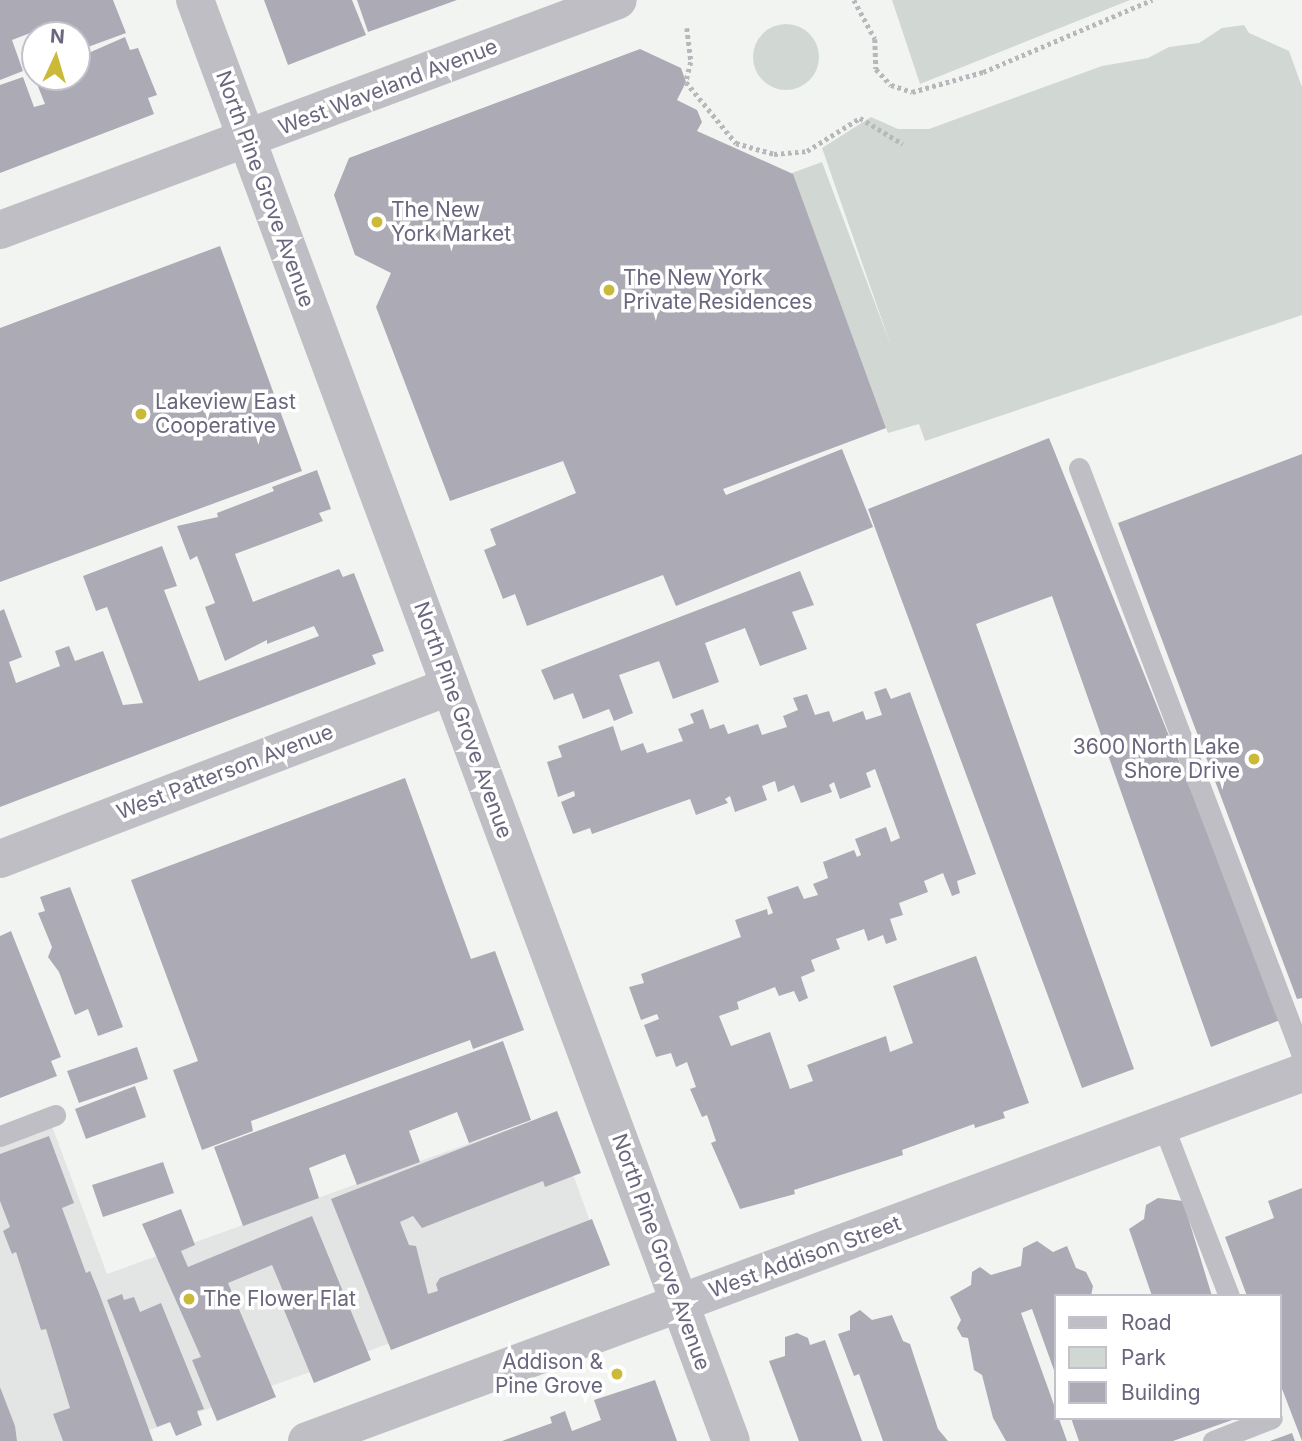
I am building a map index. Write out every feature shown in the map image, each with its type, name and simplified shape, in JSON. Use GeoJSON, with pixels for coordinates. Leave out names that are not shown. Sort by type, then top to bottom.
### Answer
{"type":"FeatureCollection","features":[{"type":"Feature","properties":{"kind":"street","name":"North Pine Grove Avenue"},"geometry":{"type":"LineString","coordinates":[[195,0],[731,1441]]}},
{"type":"Feature","properties":{"kind":"street","name":"West Waveland Avenue"},"geometry":{"type":"LineString","coordinates":[[0,230],[247,141],[618,0]]}},
{"type":"Feature","properties":{"kind":"street","name":"West Patterson Avenue"},"geometry":{"type":"LineString","coordinates":[[0,859],[450,685]]}},
{"type":"Feature","properties":{"kind":"street","name":"West Addison Street"},"geometry":{"type":"LineString","coordinates":[[307,1441],[1302,1073]]}},
{"type":"Feature","properties":{"kind":"lane"},"geometry":{"type":"LineString","coordinates":[[1079,468],[1302,1055]]}},
{"type":"Feature","properties":{"kind":"lane"},"geometry":{"type":"LineString","coordinates":[[0,1136],[55,1115]]}},
{"type":"Feature","properties":{"kind":"lane"},"geometry":{"type":"LineString","coordinates":[[1163,1125],[1228,1294]]}},
{"type":"Feature","properties":{"kind":"lane"},"geometry":{"type":"LineString","coordinates":[[1213,1441],[1267,1420]]}},
{"type":"Feature","properties":{"kind":"path"},"geometry":{"type":"LineString","coordinates":[[854,0],[875,39],[876,69],[891,85],[912,92],[983,72],[1152,0]]}},
{"type":"Feature","properties":{"kind":"path"},"geometry":{"type":"LineString","coordinates":[[687,28],[691,62],[686,82],[736,144],[774,153],[807,151],[860,118],[903,145]]}},
{"type":"Feature","properties":{"kind":"shaded area"},"geometry":{"type":"Polygon","coordinates":[[[551,1114],[606,1265],[119,1441],[0,1441],[0,1145],[52,1126],[107,1274],[551,1114]]]}},
{"type":"Feature","properties":{"kind":"green space"},"geometry":{"type":"Polygon","coordinates":[[[892,0],[1130,0],[920,84],[892,0]]]}},
{"type":"Feature","properties":{"kind":"green space"},"geometry":{"type":"Polygon","coordinates":[[[786,24],[799,26],[809,34],[817,44],[817,70],[809,80],[799,88],[786,90],[773,88],[763,80],[755,70],[753,57],[755,44],[763,34],[773,26],[786,24]]]}},
{"type":"Feature","properties":{"kind":"green space"},"geometry":{"type":"Polygon","coordinates":[[[1244,25],[1249,33],[1289,51],[1302,87],[1302,315],[925,441],[919,424],[888,433],[792,173],[822,162],[891,346],[822,148],[871,117],[898,129],[929,129],[1102,66],[1148,58],[1169,47],[1199,43],[1222,28],[1244,25]]]}},
{"type":"Feature","properties":{"kind":"building"},"geometry":{"type":"Polygon","coordinates":[[[0,0],[113,0],[126,33],[91,46],[91,21],[21,21],[21,37],[12,40],[21,72],[0,80],[0,0]]]}},
{"type":"Feature","properties":{"kind":"building"},"geometry":{"type":"Polygon","coordinates":[[[264,0],[352,0],[366,35],[288,65],[264,0]]]}},
{"type":"Feature","properties":{"kind":"building"},"geometry":{"type":"Polygon","coordinates":[[[357,0],[457,0],[368,32],[357,0]]]}},
{"type":"Feature","properties":{"kind":"building"},"geometry":{"type":"Polygon","coordinates":[[[125,37],[130,50],[138,48],[157,95],[148,98],[154,114],[0,173],[0,85],[21,78],[21,91],[28,91],[34,107],[45,104],[40,91],[91,91],[91,52],[125,37]]]}},
{"type":"Feature","properties":{"kind":"building","name":"The New York Private Residences"},"geometry":{"type":"Polygon","coordinates":[[[640,49],[681,68],[686,82],[677,100],[697,110],[702,122],[697,131],[793,174],[886,428],[723,489],[726,495],[842,449],[873,527],[676,606],[663,575],[527,626],[515,594],[503,599],[484,550],[496,545],[490,529],[576,493],[563,461],[450,501],[376,307],[391,273],[355,255],[334,195],[349,158],[640,49]]]}},
{"type":"Feature","properties":{"kind":"building","name":"Lakeview East Cooperative"},"geometry":{"type":"Polygon","coordinates":[[[220,246],[302,471],[0,582],[0,328],[220,246]]]}},
{"type":"Feature","properties":{"kind":"building"},"geometry":{"type":"Polygon","coordinates":[[[1049,438],[1283,1019],[1211,1047],[1052,596],[976,624],[1134,1069],[1082,1088],[868,509],[1049,438]]]}},
{"type":"Feature","properties":{"kind":"building","name":"3600 North Lake Shore Drive"},"geometry":{"type":"Polygon","coordinates":[[[1302,454],[1302,998],[1297,999],[1118,523],[1302,454]]]}},
{"type":"Feature","properties":{"kind":"building"},"geometry":{"type":"Polygon","coordinates":[[[317,470],[331,509],[319,513],[323,521],[235,554],[253,602],[339,569],[343,577],[354,573],[384,651],[372,655],[376,664],[0,807],[0,611],[4,609],[22,657],[9,662],[16,683],[60,666],[55,651],[69,646],[75,661],[103,651],[123,705],[143,703],[107,607],[96,611],[83,576],[162,546],[177,586],[164,590],[199,681],[319,636],[314,626],[267,644],[267,640],[225,661],[205,607],[215,603],[197,556],[190,560],[177,526],[218,517],[217,513],[274,491],[272,487],[317,470]]]}},
{"type":"Feature","properties":{"kind":"building"},"geometry":{"type":"Polygon","coordinates":[[[800,571],[814,605],[792,612],[807,649],[760,666],[745,628],[705,643],[719,682],[673,699],[659,661],[619,675],[633,713],[614,721],[609,709],[583,719],[573,693],[554,700],[541,670],[800,571]]]}},
{"type":"Feature","properties":{"kind":"building"},"geometry":{"type":"Polygon","coordinates":[[[886,688],[891,699],[910,692],[976,874],[957,881],[960,893],[952,896],[943,873],[924,881],[928,892],[899,903],[903,915],[890,919],[897,940],[886,944],[883,935],[868,941],[864,929],[836,939],[840,949],[811,960],[815,971],[801,977],[808,998],[799,1002],[794,991],[779,996],[775,987],[737,1002],[739,1009],[719,1016],[731,1046],[770,1032],[790,1089],[813,1081],[807,1065],[886,1036],[890,1052],[913,1043],[893,986],[976,956],[1029,1103],[1003,1112],[1005,1118],[975,1128],[974,1124],[902,1150],[903,1155],[794,1190],[795,1194],[740,1209],[711,1143],[716,1141],[707,1115],[702,1117],[690,1089],[696,1087],[687,1062],[676,1067],[671,1053],[656,1057],[644,1025],[659,1019],[657,1014],[641,1020],[629,987],[644,983],[641,974],[741,937],[735,920],[767,909],[768,915],[773,913],[767,897],[798,886],[804,899],[818,895],[813,884],[828,878],[823,862],[854,850],[857,857],[861,855],[855,839],[886,827],[891,842],[900,838],[875,769],[866,773],[871,787],[840,799],[834,782],[829,785],[832,792],[801,803],[794,785],[778,792],[775,781],[762,786],[767,800],[735,812],[730,796],[725,799],[728,803],[696,815],[690,799],[592,834],[590,828],[573,834],[561,802],[575,796],[574,791],[558,797],[547,762],[562,757],[558,746],[613,726],[621,751],[643,743],[647,753],[683,741],[678,729],[694,723],[690,714],[703,709],[710,729],[724,724],[728,734],[758,724],[762,735],[787,727],[783,716],[798,710],[793,698],[807,694],[815,715],[829,711],[833,722],[863,711],[866,720],[882,715],[874,692],[886,688]]]}},
{"type":"Feature","properties":{"kind":"building"},"geometry":{"type":"Polygon","coordinates":[[[405,778],[471,959],[495,951],[524,1030],[473,1049],[470,1040],[251,1121],[253,1131],[202,1150],[173,1070],[198,1061],[131,880],[405,778]]]}},
{"type":"Feature","properties":{"kind":"building"},"geometry":{"type":"Polygon","coordinates":[[[70,887],[123,1027],[98,1036],[88,1009],[75,1015],[59,972],[48,957],[52,947],[38,913],[45,911],[40,897],[70,887]]]}},
{"type":"Feature","properties":{"kind":"building"},"geometry":{"type":"Polygon","coordinates":[[[11,931],[61,1057],[51,1061],[57,1076],[0,1098],[0,936],[11,931]]]}},
{"type":"Feature","properties":{"kind":"building"},"geometry":{"type":"Polygon","coordinates":[[[503,1041],[531,1120],[469,1143],[457,1112],[409,1131],[420,1162],[357,1185],[345,1154],[309,1168],[319,1198],[243,1226],[214,1147],[503,1041]]]}},
{"type":"Feature","properties":{"kind":"building"},"geometry":{"type":"Polygon","coordinates":[[[137,1047],[148,1079],[79,1103],[67,1071],[137,1047]]]}},
{"type":"Feature","properties":{"kind":"building"},"geometry":{"type":"Polygon","coordinates":[[[135,1086],[146,1117],[86,1139],[75,1109],[135,1086]]]}},
{"type":"Feature","properties":{"kind":"building"},"geometry":{"type":"Polygon","coordinates":[[[557,1111],[581,1173],[545,1187],[543,1181],[422,1228],[413,1216],[400,1222],[409,1245],[416,1246],[428,1294],[438,1291],[436,1284],[440,1278],[592,1219],[610,1265],[391,1350],[331,1199],[557,1111]]]}},
{"type":"Feature","properties":{"kind":"building"},"geometry":{"type":"Polygon","coordinates":[[[49,1136],[74,1203],[62,1208],[86,1273],[90,1271],[99,1293],[153,1441],[63,1441],[53,1414],[70,1408],[46,1329],[41,1330],[16,1252],[12,1254],[3,1231],[10,1227],[0,1201],[0,1154],[49,1136]]]}},
{"type":"Feature","properties":{"kind":"building"},"geometry":{"type":"Polygon","coordinates":[[[163,1162],[174,1193],[103,1217],[92,1185],[163,1162]]]}},
{"type":"Feature","properties":{"kind":"building"},"geometry":{"type":"Polygon","coordinates":[[[1302,1188],[1302,1441],[1281,1386],[1281,1294],[1246,1294],[1225,1237],[1274,1218],[1268,1201],[1302,1188]]]}},
{"type":"Feature","properties":{"kind":"building"},"geometry":{"type":"Polygon","coordinates":[[[1158,1198],[1183,1201],[1211,1294],[1151,1294],[1129,1229],[1144,1219],[1146,1205],[1158,1198]]]}},
{"type":"Feature","properties":{"kind":"building"},"geometry":{"type":"Polygon","coordinates":[[[181,1209],[195,1245],[181,1251],[188,1267],[312,1216],[371,1360],[314,1383],[282,1305],[288,1303],[272,1265],[228,1283],[276,1397],[217,1421],[192,1360],[201,1357],[142,1224],[181,1209]]]}},
{"type":"Feature","properties":{"kind":"building"},"geometry":{"type":"Polygon","coordinates":[[[1037,1241],[1053,1252],[1067,1246],[1076,1268],[1086,1272],[1093,1286],[1091,1294],[1054,1294],[1054,1370],[1032,1309],[1021,1313],[1054,1405],[1054,1420],[1059,1420],[1067,1441],[1006,1441],[993,1418],[982,1375],[974,1370],[968,1338],[962,1337],[957,1328],[961,1320],[950,1297],[971,1285],[972,1272],[980,1267],[991,1275],[1021,1266],[1023,1248],[1037,1241]]]}},
{"type":"Feature","properties":{"kind":"building"},"geometry":{"type":"Polygon","coordinates":[[[122,1294],[124,1300],[134,1297],[140,1312],[161,1303],[204,1409],[197,1411],[202,1425],[176,1436],[170,1422],[157,1427],[107,1300],[122,1294]]]}},
{"type":"Feature","properties":{"kind":"building"},"geometry":{"type":"Polygon","coordinates":[[[860,1310],[872,1320],[892,1315],[903,1341],[910,1344],[938,1429],[948,1441],[883,1441],[859,1374],[854,1376],[838,1334],[850,1330],[850,1316],[860,1310]]]}},
{"type":"Feature","properties":{"kind":"building"},"geometry":{"type":"Polygon","coordinates":[[[797,1333],[808,1338],[810,1345],[825,1340],[862,1441],[799,1441],[769,1361],[785,1356],[785,1337],[797,1333]]]}},
{"type":"Feature","properties":{"kind":"building"},"geometry":{"type":"Polygon","coordinates":[[[655,1380],[677,1441],[502,1441],[552,1423],[550,1417],[565,1411],[572,1431],[601,1420],[594,1400],[655,1380]]]}},
{"type":"Feature","properties":{"kind":"building"},"geometry":{"type":"Polygon","coordinates":[[[0,1387],[15,1426],[17,1441],[0,1441],[0,1387]]]}},
{"type":"Feature","properties":{"kind":"building"},"geometry":{"type":"Polygon","coordinates":[[[1072,1420],[1232,1420],[1173,1441],[1079,1441],[1072,1420]]]}},
{"type":"Feature","properties":{"kind":"building"},"geometry":{"type":"Polygon","coordinates":[[[1292,1433],[1295,1441],[1270,1441],[1292,1433]]]}},
{"type":"Feature","properties":{"kind":"place","name":"The New York Market"},"geometry":{"type":"Point","coordinates":[377,222]}},
{"type":"Feature","properties":{"kind":"place","name":"The New York Private Residences"},"geometry":{"type":"Point","coordinates":[609,290]}},
{"type":"Feature","properties":{"kind":"place","name":"Lakeview East Cooperative"},"geometry":{"type":"Point","coordinates":[141,414]}},
{"type":"Feature","properties":{"kind":"place","name":"3600 North Lake Shore Drive"},"geometry":{"type":"Point","coordinates":[1254,759]}},
{"type":"Feature","properties":{"kind":"place","name":"The Flower Flat"},"geometry":{"type":"Point","coordinates":[189,1299]}},
{"type":"Feature","properties":{"kind":"place","name":"Addison & Pine Grove"},"geometry":{"type":"Point","coordinates":[617,1374]}}]}
